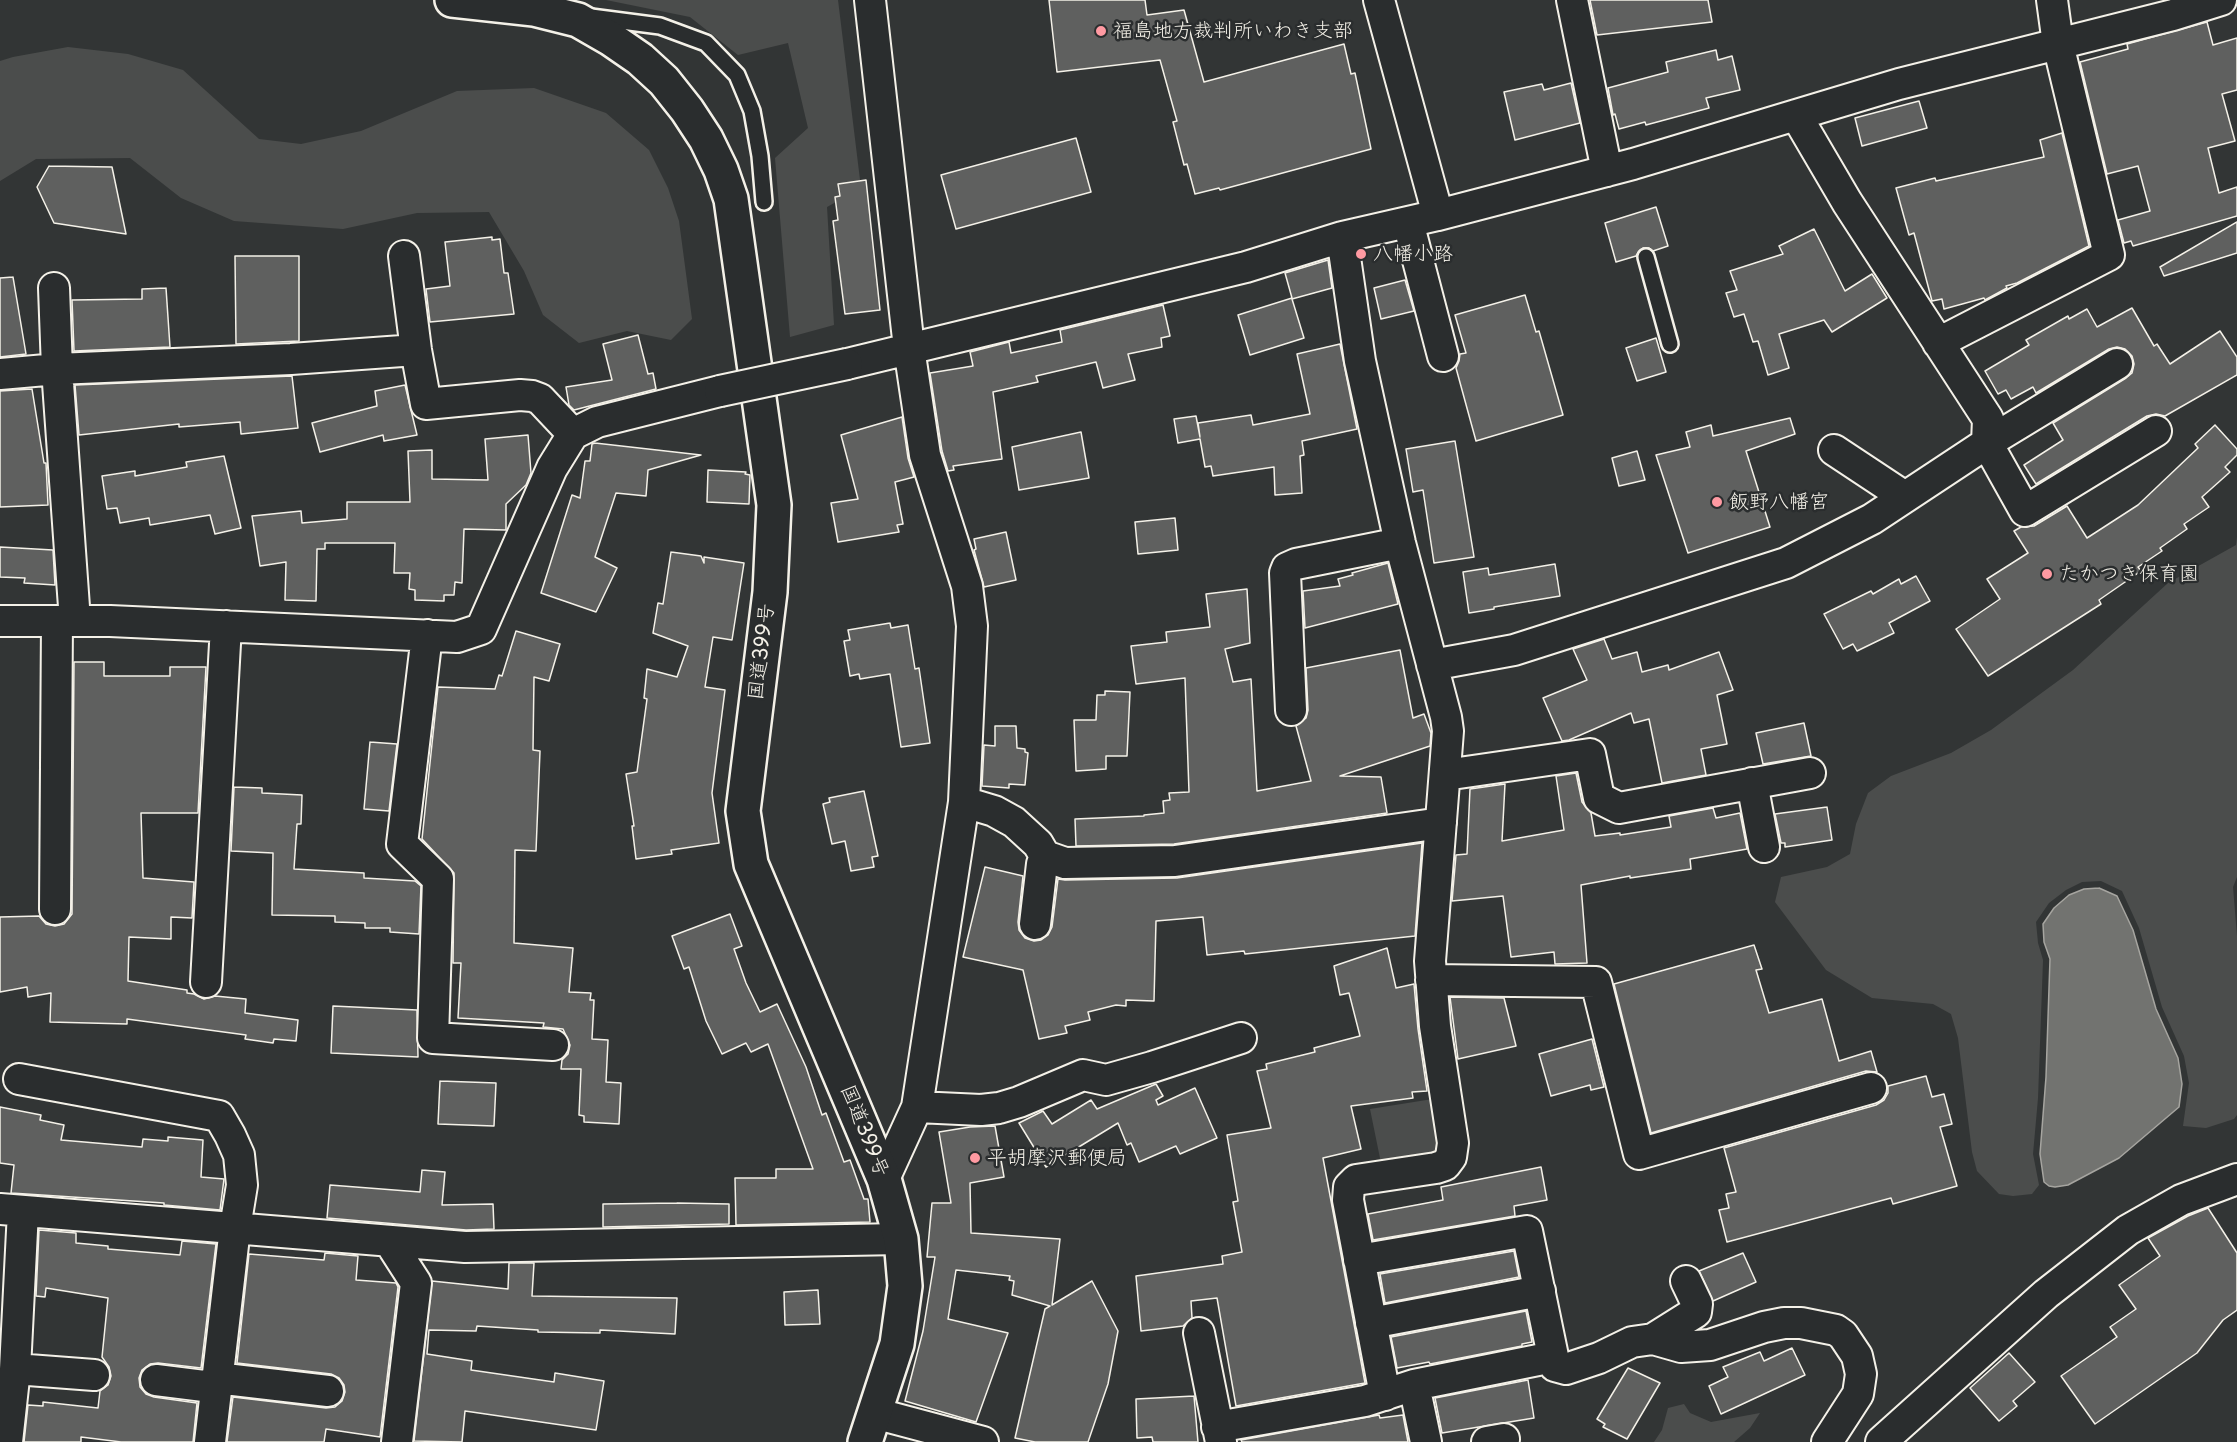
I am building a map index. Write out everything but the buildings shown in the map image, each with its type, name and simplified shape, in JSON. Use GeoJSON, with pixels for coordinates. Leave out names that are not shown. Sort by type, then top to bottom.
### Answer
{"type":"FeatureCollection","features":[{"type":"Feature","properties":{"kind":"highway","name":"国道399号"},"geometry":{"type":"LineString","coordinates":[[452,0],[534,9],[578,20],[640,58],[664,81],[706,139],[721,170],[731,199],[774,505],[770,592],[743,811],[751,864],[884,1179],[901,1239],[904,1286],[897,1344],[869,1428]]}},
{"type":"Feature","properties":{"kind":"street"},"geometry":{"type":"LineString","coordinates":[[870,0],[909,348],[925,455],[967,586],[972,626],[964,802],[917,1107],[884,1179]]}},
{"type":"Feature","properties":{"kind":"street"},"geometry":{"type":"LineString","coordinates":[[1379,0],[1438,215]]}},
{"type":"Feature","properties":{"kind":"street"},"geometry":{"type":"LineString","coordinates":[[1572,0],[1607,171]]}},
{"type":"Feature","properties":{"kind":"street"},"geometry":{"type":"LineString","coordinates":[[1938,343],[2109,255],[2058,44],[2052,0]]}},
{"type":"Feature","properties":{"kind":"street"},"geometry":{"type":"LineString","coordinates":[[0,621],[226,626],[457,637],[481,629],[552,468],[573,434],[597,423],[720,391],[847,364],[1246,267],[1342,237],[1438,215],[1607,171],[1899,84],[2173,15],[2221,0]]}},
{"type":"Feature","properties":{"kind":"street"},"geometry":{"type":"LineString","coordinates":[[1796,115],[1847,202],[1988,419],[1987,443],[2025,511],[2156,430]]}},
{"type":"Feature","properties":{"kind":"street"},"geometry":{"type":"LineString","coordinates":[[1408,222],[1443,356]]}},
{"type":"Feature","properties":{"kind":"street"},"geometry":{"type":"LineString","coordinates":[[1342,237],[1360,361],[1400,543],[1448,731],[1430,961],[1435,1026],[1453,1143],[1451,1157],[1445,1164],[1436,1168],[1356,1180],[1349,1187],[1348,1200],[1384,1395]]}},
{"type":"Feature","properties":{"kind":"street"},"geometry":{"type":"LineString","coordinates":[[404,256],[416,350],[426,404],[520,395],[532,396],[540,399],[573,434]]}},
{"type":"Feature","properties":{"kind":"street"},"geometry":{"type":"LineString","coordinates":[[54,288],[66,621],[55,909]]}},
{"type":"Feature","properties":{"kind":"street"},"geometry":{"type":"LineString","coordinates":[[0,374],[416,350]]}},
{"type":"Feature","properties":{"kind":"street"},"geometry":{"type":"LineString","coordinates":[[1432,665],[1514,650],[1786,563],[1872,519],[1987,443],[2118,364]]}},
{"type":"Feature","properties":{"kind":"street"},"geometry":{"type":"LineString","coordinates":[[1834,450],[1905,497]]}},
{"type":"Feature","properties":{"kind":"street"},"geometry":{"type":"LineString","coordinates":[[1291,710],[1285,573],[1287,568],[1296,564],[1400,543]]}},
{"type":"Feature","properties":{"kind":"street"},"geometry":{"type":"LineString","coordinates":[[206,982],[226,626]]}},
{"type":"Feature","properties":{"kind":"street"},"geometry":{"type":"LineString","coordinates":[[427,636],[402,844],[438,879],[433,1038],[554,1045]]}},
{"type":"Feature","properties":{"kind":"street"},"geometry":{"type":"LineString","coordinates":[[1445,775],[1590,754],[1599,798],[1619,808],[1810,773]]}},
{"type":"Feature","properties":{"kind":"street"},"geometry":{"type":"LineString","coordinates":[[1752,783],[1764,847]]}},
{"type":"Feature","properties":{"kind":"street"},"geometry":{"type":"LineString","coordinates":[[964,802],[994,811],[1014,822],[1038,844],[1045,856],[1065,863],[1175,861],[1441,823]]}},
{"type":"Feature","properties":{"kind":"street"},"geometry":{"type":"LineString","coordinates":[[1035,924],[1042,864],[1045,856]]}},
{"type":"Feature","properties":{"kind":"street"},"geometry":{"type":"LineString","coordinates":[[1431,981],[1596,982],[1639,1154],[1871,1088]]}},
{"type":"Feature","properties":{"kind":"street"},"geometry":{"type":"LineString","coordinates":[[917,1107],[981,1110],[999,1108],[1083,1075],[1106,1080],[1241,1038]]}},
{"type":"Feature","properties":{"kind":"street"},"geometry":{"type":"LineString","coordinates":[[19,1079],[219,1116],[230,1135],[239,1155],[243,1185],[235,1228],[210,1442]]}},
{"type":"Feature","properties":{"kind":"street"},"geometry":{"type":"LineString","coordinates":[[1881,1442],[2046,1294],[2128,1230],[2181,1200],[2237,1179]]}},
{"type":"Feature","properties":{"kind":"street"},"geometry":{"type":"LineString","coordinates":[[7,1442],[15,1369],[11,1210],[465,1247],[901,1239]]}},
{"type":"Feature","properties":{"kind":"street"},"geometry":{"type":"LineString","coordinates":[[1359,1260],[1527,1231],[1555,1366],[1566,1369],[1599,1358],[1632,1342],[1653,1340],[1681,1347],[1710,1345],[1764,1327],[1784,1323],[1801,1323],[1836,1330],[1843,1335],[1857,1356],[1861,1374],[1858,1394],[1827,1442]]}},
{"type":"Feature","properties":{"kind":"street"},"geometry":{"type":"LineString","coordinates":[[389,1241],[416,1283],[397,1442]]}},
{"type":"Feature","properties":{"kind":"street"},"geometry":{"type":"LineString","coordinates":[[1653,1340],[1696,1312],[1696,1305],[1686,1281]]}},
{"type":"Feature","properties":{"kind":"street"},"geometry":{"type":"LineString","coordinates":[[1371,1323],[1540,1291]]}},
{"type":"Feature","properties":{"kind":"street"},"geometry":{"type":"LineString","coordinates":[[1199,1334],[1219,1434],[1365,1401],[1414,1385],[1553,1357]]}},
{"type":"Feature","properties":{"kind":"street"},"geometry":{"type":"LineString","coordinates":[[15,1369],[94,1375]]}},
{"type":"Feature","properties":{"kind":"street"},"geometry":{"type":"LineString","coordinates":[[156,1380],[204,1386],[225,1380],[328,1390]]}},
{"type":"Feature","properties":{"kind":"street"},"geometry":{"type":"LineString","coordinates":[[1414,1385],[1426,1442]]}},
{"type":"Feature","properties":{"kind":"street"},"geometry":{"type":"LineString","coordinates":[[869,1428],[983,1442]]}},
{"type":"Feature","properties":{"kind":"lane"},"geometry":{"type":"LineString","coordinates":[[534,9],[660,26],[706,44],[737,75],[752,111],[760,156],[764,202]]}},
{"type":"Feature","properties":{"kind":"lane"},"geometry":{"type":"LineString","coordinates":[[1646,256],[1670,344]]}},
{"type":"Feature","properties":{"kind":"shaded area"},"geometry":{"type":"Polygon","coordinates":[[[606,0],[838,0],[861,188],[827,207],[834,325],[790,337],[775,158],[808,128],[788,43],[738,55],[690,17],[606,0]]]}},
{"type":"Feature","properties":{"kind":"shaded area"},"geometry":{"type":"Polygon","coordinates":[[[68,47],[128,54],[183,70],[259,139],[301,144],[361,131],[457,91],[534,88],[606,113],[649,150],[668,188],[679,221],[692,319],[671,340],[627,331],[579,343],[543,315],[524,271],[489,212],[417,213],[343,229],[234,221],[181,198],[130,158],[36,159],[0,181],[0,61],[68,47]]]}},
{"type":"Feature","properties":{"kind":"shaded area"},"geometry":{"type":"Polygon","coordinates":[[[2237,537],[2237,877],[2233,887],[2237,936],[2237,1115],[2234,1119],[2206,1128],[2183,1126],[2189,1083],[2184,1056],[2162,1007],[2139,928],[2122,891],[2101,881],[2082,882],[2066,890],[2049,903],[2036,922],[2038,943],[2043,960],[2038,1098],[2033,1154],[2039,1185],[2032,1194],[2013,1196],[1999,1194],[1977,1171],[1972,1152],[1958,1038],[1951,1014],[1933,1004],[1872,998],[1826,970],[1775,902],[1781,877],[1827,867],[1850,854],[1856,824],[1868,793],[1891,776],[1951,753],[1991,730],[2073,670],[2168,583],[2236,545],[2237,537]]]}},
{"type":"Feature","properties":{"kind":"shaded area"},"geometry":{"type":"Polygon","coordinates":[[[2099,888],[2117,896],[2133,930],[2156,1009],[2178,1058],[2182,1084],[2179,1107],[2119,1158],[2068,1185],[2055,1187],[2044,1182],[2040,1154],[2046,1077],[2050,959],[2044,942],[2043,924],[2054,908],[2069,895],[2084,889],[2099,888]]]}},
{"type":"Feature","properties":{"kind":"shaded area"},"geometry":{"type":"Polygon","coordinates":[[[1439,1098],[1447,1137],[1436,1155],[1381,1163],[1370,1109],[1439,1098]]]}},
{"type":"Feature","properties":{"kind":"shaded area"},"geometry":{"type":"Polygon","coordinates":[[[1684,1404],[1690,1413],[1711,1422],[1760,1413],[1750,1428],[1734,1442],[1654,1442],[1662,1430],[1668,1408],[1684,1404]]]}},
{"type":"Feature","properties":{"kind":"place","name":"福島地方裁判所いわき支部"},"geometry":{"type":"Point","coordinates":[1101,31]}},
{"type":"Feature","properties":{"kind":"place","name":"八幡小路"},"geometry":{"type":"Point","coordinates":[1361,254]}},
{"type":"Feature","properties":{"kind":"place","name":"飯野八幡宮"},"geometry":{"type":"Point","coordinates":[1717,502]}},
{"type":"Feature","properties":{"kind":"place","name":"たかつき保育園"},"geometry":{"type":"Point","coordinates":[2047,574]}},
{"type":"Feature","properties":{"kind":"place","name":"平胡摩沢郵便局"},"geometry":{"type":"Point","coordinates":[975,1158]}}]}
